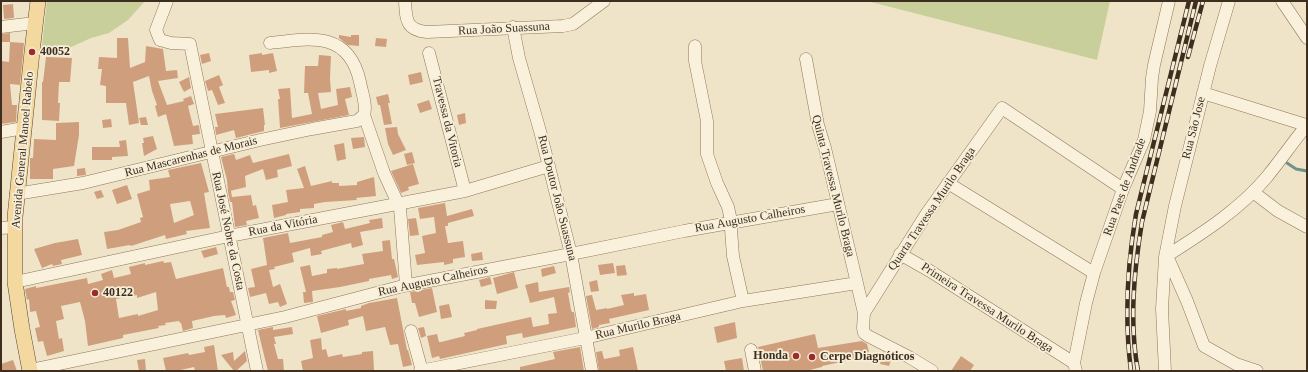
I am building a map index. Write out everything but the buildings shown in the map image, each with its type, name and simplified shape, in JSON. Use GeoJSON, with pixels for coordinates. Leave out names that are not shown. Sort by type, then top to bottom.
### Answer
{"type":"FeatureCollection","features":[{"type":"Feature","properties":{"kind":"main road","name":"Avenida General Manoel Rabelo"},"geometry":{"type":"LineString","coordinates":[[30,371],[22,328],[8,227],[16,194],[38,1]]}},
{"type":"Feature","properties":{"kind":"street","name":"Rua José Nobre da Costa"},"geometry":{"type":"LineString","coordinates":[[168,1],[156,30],[157,36],[160,40],[170,43],[190,44],[257,371]]}},
{"type":"Feature","properties":{"kind":"street","name":"Rua João Suassuna"},"geometry":{"type":"LineString","coordinates":[[405,1],[408,24],[418,31],[427,32],[562,26],[573,24],[604,1]]}},
{"type":"Feature","properties":{"kind":"street","name":"Rua Paes de Andrade"},"geometry":{"type":"LineString","coordinates":[[1075,367],[1086,303],[1094,273],[1123,189],[1144,140],[1148,124],[1153,72],[1169,1]]}},
{"type":"Feature","properties":{"kind":"street","name":"Rua São Jose"},"geometry":{"type":"LineString","coordinates":[[1165,371],[1162,309],[1166,256],[1175,206],[1217,38],[1229,1]]}},
{"type":"Feature","properties":{"kind":"street"},"geometry":{"type":"LineString","coordinates":[[1282,1],[1307,38]]}},
{"type":"Feature","properties":{"kind":"street"},"geometry":{"type":"LineString","coordinates":[[1,27],[36,23]]}},
{"type":"Feature","properties":{"kind":"street","name":"Rua Doutor João Suassuna"},"geometry":{"type":"LineString","coordinates":[[513,27],[523,73],[549,166],[571,254],[592,371]]}},
{"type":"Feature","properties":{"kind":"street"},"geometry":{"type":"LineString","coordinates":[[270,43],[300,39],[326,41],[338,45],[352,58],[358,70],[365,106],[364,116],[384,173],[400,208],[406,285]]}},
{"type":"Feature","properties":{"kind":"street"},"geometry":{"type":"LineString","coordinates":[[695,46],[695,61],[707,121],[707,154],[717,183],[728,207],[731,222],[731,244],[743,301]]}},
{"type":"Feature","properties":{"kind":"street","name":"Travessa da Vitoria"},"geometry":{"type":"LineString","coordinates":[[430,53],[465,191]]}},
{"type":"Feature","properties":{"kind":"street","name":"Quinta Travessa Murilo Braga"},"geometry":{"type":"LineString","coordinates":[[806,59],[818,124],[826,148],[864,313],[864,333],[932,371]]}},
{"type":"Feature","properties":{"kind":"street"},"geometry":{"type":"LineString","coordinates":[[1203,93],[1307,125],[1253,192],[1209,229],[1166,256],[1187,301],[1204,346],[1236,364],[1257,371]]}},
{"type":"Feature","properties":{"kind":"street","name":"Quarta Travessa Murilo Braga"},"geometry":{"type":"LineString","coordinates":[[864,313],[900,254],[948,182],[1002,108],[1123,189]]}},
{"type":"Feature","properties":{"kind":"street","name":"Rua Mascarenhas de Morais"},"geometry":{"type":"LineString","coordinates":[[16,194],[83,183],[260,140],[357,121],[364,116]]}},
{"type":"Feature","properties":{"kind":"street"},"geometry":{"type":"LineString","coordinates":[[1,132],[24,128]]}},
{"type":"Feature","properties":{"kind":"street","name":"Rua da Vitória"},"geometry":{"type":"LineString","coordinates":[[15,282],[229,236],[465,191],[549,166]]}},
{"type":"Feature","properties":{"kind":"street"},"geometry":{"type":"LineString","coordinates":[[948,182],[1094,273]]}},
{"type":"Feature","properties":{"kind":"street"},"geometry":{"type":"LineString","coordinates":[[1253,192],[1278,212],[1307,227]]}},
{"type":"Feature","properties":{"kind":"street","name":"Rua Augusto Calheiros"},"geometry":{"type":"LineString","coordinates":[[30,371],[306,312],[406,285],[731,222],[838,204]]}},
{"type":"Feature","properties":{"kind":"street","name":"Primeira Travessa Murilo Braga"},"geometry":{"type":"LineString","coordinates":[[900,254],[937,275],[1075,367]]}},
{"type":"Feature","properties":{"kind":"street","name":"Rua Murilo Braga"},"geometry":{"type":"LineString","coordinates":[[421,371],[585,338],[743,301],[857,283]]}},
{"type":"Feature","properties":{"kind":"street"},"geometry":{"type":"LineString","coordinates":[[411,331],[421,371]]}},
{"type":"Feature","properties":{"kind":"street"},"geometry":{"type":"LineString","coordinates":[[751,350],[755,371]]}},
{"type":"Feature","properties":{"kind":"green space"},"geometry":{"type":"Polygon","coordinates":[[[47,1],[145,1],[128,20],[109,33],[91,38],[69,48],[59,55],[41,54],[47,1]]]}},
{"type":"Feature","properties":{"kind":"green space"},"geometry":{"type":"Polygon","coordinates":[[[867,1],[1110,1],[1097,60],[867,1]]]}},
{"type":"Feature","properties":{"kind":"waterway"},"geometry":{"type":"LineString","coordinates":[[1287,163],[1296,169],[1307,171]]}},
{"type":"Feature","properties":{"kind":"railway"},"geometry":{"type":"LineString","coordinates":[[1131,371],[1127,312],[1130,253],[1136,214],[1189,1]]}},
{"type":"Feature","properties":{"kind":"railway"},"geometry":{"type":"LineString","coordinates":[[1138,371],[1135,353],[1133,315],[1135,278],[1142,222],[1196,1]]}},
{"type":"Feature","properties":{"kind":"railway"},"geometry":{"type":"LineString","coordinates":[[1188,57],[1203,1]]}},
{"type":"Feature","properties":{"kind":"place","name":"40052"},"geometry":{"type":"Point","coordinates":[32,52]}},
{"type":"Feature","properties":{"kind":"place","name":"40122"},"geometry":{"type":"Point","coordinates":[95,293]}},
{"type":"Feature","properties":{"kind":"place","name":"Honda"},"geometry":{"type":"Point","coordinates":[796,356]}},
{"type":"Feature","properties":{"kind":"place","name":"Cerpe Diagnóticos"},"geometry":{"type":"Point","coordinates":[812,357]}}]}
